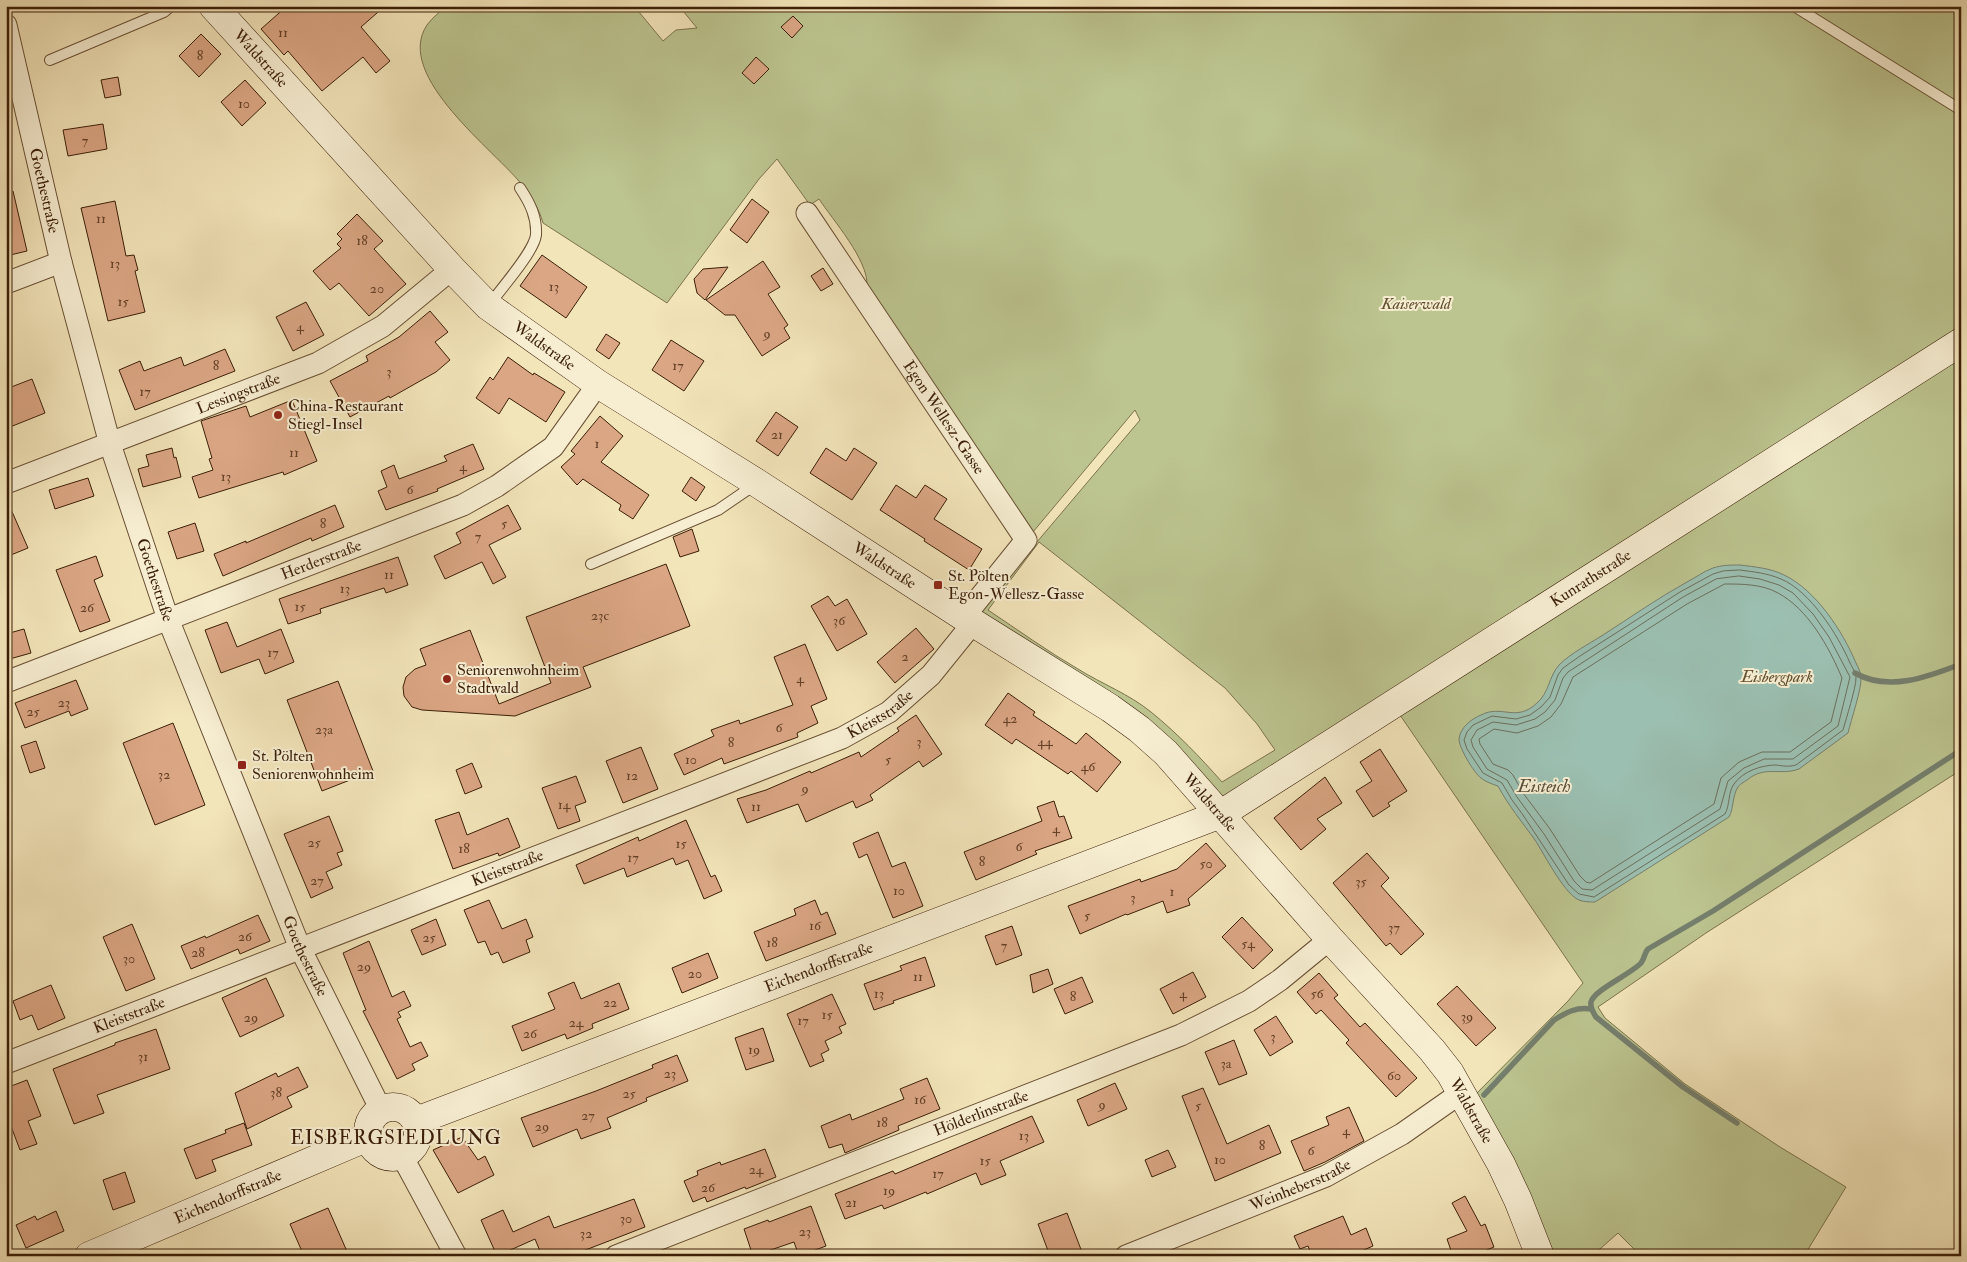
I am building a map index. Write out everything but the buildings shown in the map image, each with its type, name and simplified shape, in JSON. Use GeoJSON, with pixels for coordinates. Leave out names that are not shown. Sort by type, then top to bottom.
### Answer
{"type":"FeatureCollection","features":[{"type":"Feature","properties":{"kind":"street","name":"Waldstraße"},"geometry":{"type":"LineString","coordinates":[[213,6],[452,269],[488,306],[598,384],[1110,708],[1139,729],[1166,753],[1330,939],[1432,1050],[1462,1092],[1502,1164],[1540,1256]]}},
{"type":"Feature","properties":{"kind":"street","name":"Goethestraße"},"geometry":{"type":"LineString","coordinates":[[6,25],[12,81],[60,262],[110,444],[168,619],[300,948],[380,1110]]}},
{"type":"Feature","properties":{"kind":"street","name":"Egon Wellesz-Gasse"},"geometry":{"type":"LineString","coordinates":[[807,213],[1026,540],[969,620]]}},
{"type":"Feature","properties":{"kind":"street"},"geometry":{"type":"LineString","coordinates":[[6,283],[60,262]]}},
{"type":"Feature","properties":{"kind":"street","name":"Lessingstraße"},"geometry":{"type":"LineString","coordinates":[[6,484],[318,363],[383,326],[452,269]]}},
{"type":"Feature","properties":{"kind":"street","name":"Kunrathstraße"},"geometry":{"type":"LineString","coordinates":[[1221,814],[1961,342]]}},
{"type":"Feature","properties":{"kind":"street","name":"Herderstraße"},"geometry":{"type":"LineString","coordinates":[[6,682],[463,505],[497,486],[553,447],[598,384]]}},
{"type":"Feature","properties":{"kind":"street","name":"Kleiststraße"},"geometry":{"type":"LineString","coordinates":[[6,1063],[842,738],[889,712],[931,675],[969,620]]}},
{"type":"Feature","properties":{"kind":"street","name":"Eichendorffstraße"},"geometry":{"type":"LineString","coordinates":[[416,1121],[1221,814]]}},
{"type":"Feature","properties":{"kind":"street","name":"Hölderlinstraße"},"geometry":{"type":"LineString","coordinates":[[616,1256],[1181,1034],[1249,1001],[1280,980],[1330,939]]}},
{"type":"Feature","properties":{"kind":"street","name":"Weinheberstraße"},"geometry":{"type":"LineString","coordinates":[[1126,1256],[1326,1176],[1402,1134],[1462,1092]]}},
{"type":"Feature","properties":{"kind":"street"},"geometry":{"type":"LineString","coordinates":[[394,1107],[400,1108],[407,1111],[416,1121],[417,1141],[409,1152],[402,1156],[391,1158],[379,1153],[374,1149],[368,1137],[370,1122],[380,1110],[394,1107]]}},
{"type":"Feature","properties":{"kind":"street","name":"Eichendorffstraße"},"geometry":{"type":"LineString","coordinates":[[89,1256],[368,1137]]}},
{"type":"Feature","properties":{"kind":"street"},"geometry":{"type":"LineString","coordinates":[[402,1156],[456,1256]]}},
{"type":"Feature","properties":{"kind":"lane"},"geometry":{"type":"LineString","coordinates":[[50,60],[164,12],[171,6]]}},
{"type":"Feature","properties":{"kind":"lane"},"geometry":{"type":"LineString","coordinates":[[1794,6],[1961,110]]}},
{"type":"Feature","properties":{"kind":"lane"},"geometry":{"type":"LineString","coordinates":[[488,306],[522,262],[536,237],[536,222],[531,204],[520,188]]}},
{"type":"Feature","properties":{"kind":"lane"},"geometry":{"type":"LineString","coordinates":[[591,564],[718,510],[757,483]]}},
{"type":"Feature","properties":{"kind":"green space","name":"Kaiserwald"},"geometry":{"type":"Polygon","coordinates":[[[446,6],[634,6],[663,41],[676,30],[697,28],[679,6],[1961,6],[1961,332],[1230,797],[1222,796],[981,612],[982,607],[1140,420],[1135,410],[1033,532],[867,285],[862,264],[849,240],[819,199],[810,205],[777,159],[759,179],[667,303],[543,223],[535,203],[523,186],[452,111],[435,89],[424,67],[420,45],[427,25],[446,6]],[[1039,542],[988,610],[1066,662],[1143,706],[1197,754],[1222,782],[1275,750],[1257,724],[1225,688],[1039,542]]]}},
{"type":"Feature","properties":{"kind":"green space","name":"Eisbergpark"},"geometry":{"type":"Polygon","coordinates":[[[1961,344],[1961,770],[1706,933],[1598,1007],[1605,1018],[1685,1084],[1780,1147],[1846,1187],[1804,1256],[1641,1256],[1618,1233],[1592,1256],[1549,1256],[1476,1094],[1568,1001],[1583,983],[1400,715],[1961,344]]]}},
{"type":"Feature","properties":{"kind":"water","name":"Eisteich"},"geometry":{"type":"Polygon","coordinates":[[[1740,565],[1773,571],[1796,582],[1817,601],[1836,625],[1861,675],[1860,689],[1848,733],[1799,769],[1785,772],[1766,772],[1754,776],[1738,787],[1729,817],[1595,902],[1579,900],[1560,881],[1498,786],[1481,778],[1471,766],[1460,743],[1461,731],[1473,719],[1489,712],[1516,713],[1529,709],[1541,699],[1559,665],[1575,653],[1666,594],[1706,571],[1720,566],[1740,565]]]}},
{"type":"Feature","properties":{"kind":"waterway"},"geometry":{"type":"LineString","coordinates":[[1855,673],[1868,679],[1881,681],[1908,681],[1935,674],[1961,664]]}},
{"type":"Feature","properties":{"kind":"waterway"},"geometry":{"type":"LineString","coordinates":[[1737,1123],[1683,1087],[1596,1017],[1591,1006],[1594,997],[1641,963],[1648,949],[1713,911],[1961,750]]}},
{"type":"Feature","properties":{"kind":"waterway"},"geometry":{"type":"LineString","coordinates":[[1484,1095],[1554,1020],[1572,1011],[1591,1009]]}},
{"type":"Feature","properties":{"kind":"place","name":"China-Restaurant Stiegl-Insel"},"geometry":{"type":"Point","coordinates":[278,415]}},
{"type":"Feature","properties":{"kind":"place","name":"St. Pölten Egon-Wellesz-Gasse"},"geometry":{"type":"Point","coordinates":[938,585]}},
{"type":"Feature","properties":{"kind":"place","name":"Seniorenwohnheim Stadtwald"},"geometry":{"type":"Point","coordinates":[447,679]}},
{"type":"Feature","properties":{"kind":"place","name":"St. Pölten Seniorenwohnheim"},"geometry":{"type":"Point","coordinates":[242,765]}},
{"type":"Feature","properties":{"kind":"district","name":"EISBERGSIEDLUNG"},"geometry":{"type":"Point","coordinates":[396,1138]}}]}
